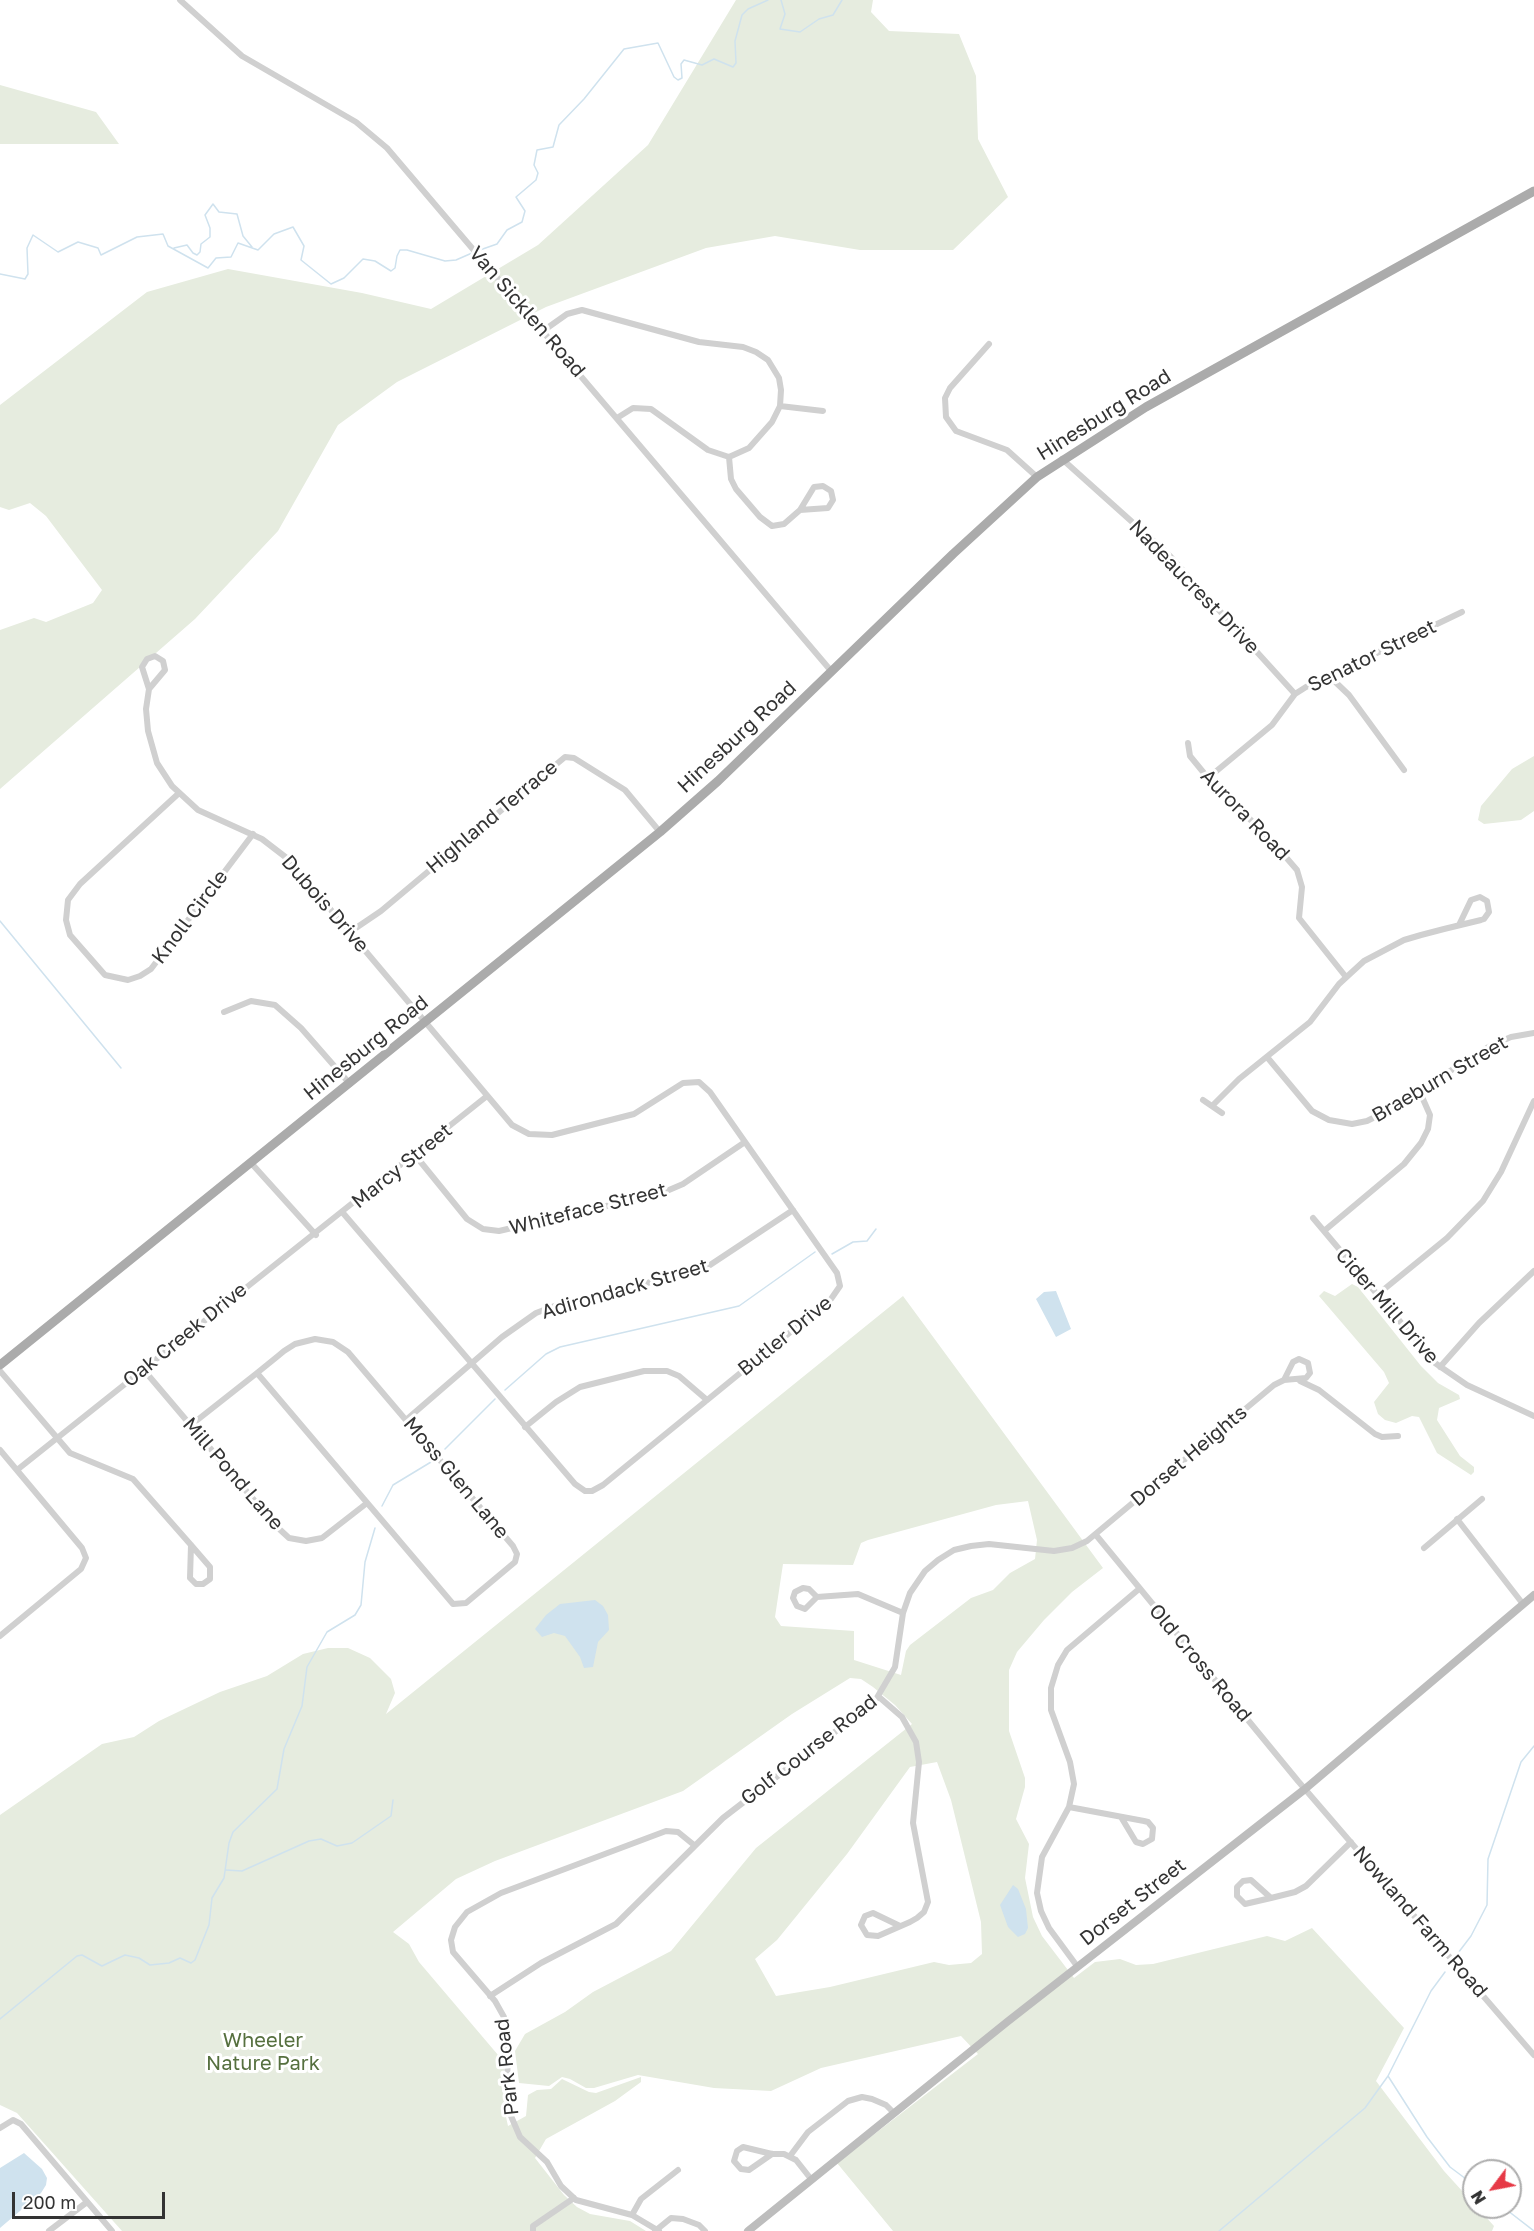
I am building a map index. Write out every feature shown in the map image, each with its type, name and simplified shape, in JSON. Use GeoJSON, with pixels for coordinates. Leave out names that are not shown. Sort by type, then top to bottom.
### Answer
{"type":"FeatureCollection","features":[{"type":"Feature","properties":{"kind":"main road","name":"Hinesburg Road"},"geometry":{"type":"LineString","coordinates":[[0,1365],[427,1023],[660,832],[718,781],[1037,477],[1146,407],[1534,190]]}},
{"type":"Feature","properties":{"kind":"street","name":"Van Sicklen Road"},"geometry":{"type":"LineString","coordinates":[[180,0],[242,56],[356,122],[378,138],[831,672]]}},
{"type":"Feature","properties":{"kind":"street"},"geometry":{"type":"LineString","coordinates":[[543,331],[567,314],[587,311],[699,342],[750,350],[768,360],[776,372],[781,390],[780,406],[772,422],[753,444],[744,451],[729,456],[708,450],[651,409],[633,408],[616,418]]}},
{"type":"Feature","properties":{"kind":"street"},"geometry":{"type":"LineString","coordinates":[[989,344],[950,388],[945,398],[946,417],[956,431],[1007,450],[1037,477]]}},
{"type":"Feature","properties":{"kind":"street"},"geometry":{"type":"LineString","coordinates":[[780,406],[823,411]]}},
{"type":"Feature","properties":{"kind":"street"},"geometry":{"type":"LineString","coordinates":[[729,456],[733,484],[764,521],[772,526],[780,525],[800,510],[814,488],[823,486],[831,491],[833,500],[828,508],[800,510]]}},
{"type":"Feature","properties":{"kind":"street","name":"Nadeaucrest Drive"},"geometry":{"type":"LineString","coordinates":[[1062,459],[1169,555],[1295,694]]}},
{"type":"Feature","properties":{"kind":"street","name":"Senator Street"},"geometry":{"type":"LineString","coordinates":[[1208,778],[1272,724],[1295,694],[1328,675],[1388,650],[1462,612]]}},
{"type":"Feature","properties":{"kind":"street","name":"Dubois Drive"},"geometry":{"type":"LineString","coordinates":[[149,689],[165,671],[164,663],[158,657],[149,658],[143,664],[149,689],[146,714],[151,747],[161,771],[178,794],[205,814],[271,844],[292,863],[427,1023]]}},
{"type":"Feature","properties":{"kind":"street"},"geometry":{"type":"LineString","coordinates":[[1328,675],[1349,695],[1404,770]]}},
{"type":"Feature","properties":{"kind":"street","name":"Aurora Road"},"geometry":{"type":"LineString","coordinates":[[1188,743],[1190,756],[1208,778],[1294,866],[1301,881],[1299,918],[1346,977]]}},
{"type":"Feature","properties":{"kind":"street","name":"Highland Terrace"},"geometry":{"type":"LineString","coordinates":[[350,932],[381,912],[510,800],[565,757],[573,758],[625,790],[660,832]]}},
{"type":"Feature","properties":{"kind":"street","name":"Knoll Circle"},"geometry":{"type":"LineString","coordinates":[[178,794],[80,884],[68,900],[65,916],[70,935],[105,975],[128,980],[151,969],[253,834]]}},
{"type":"Feature","properties":{"kind":"street"},"geometry":{"type":"LineString","coordinates":[[1213,1105],[1314,1018],[1346,977],[1364,961],[1387,947],[1486,917],[1490,909],[1487,901],[1478,897],[1472,900],[1459,925]]}},
{"type":"Feature","properties":{"kind":"street"},"geometry":{"type":"LineString","coordinates":[[224,1012],[251,1001],[275,1005],[301,1028],[350,1084]]}},
{"type":"Feature","properties":{"kind":"street","name":"Butler Drive"},"geometry":{"type":"LineString","coordinates":[[343,1214],[581,1490],[592,1491],[603,1485],[835,1296],[839,1290],[837,1272],[707,1087],[694,1081],[683,1083],[648,1107],[626,1117],[545,1136],[529,1134],[518,1130],[427,1023]]}},
{"type":"Feature","properties":{"kind":"street","name":"Braeburn Street"},"geometry":{"type":"LineString","coordinates":[[1267,1057],[1309,1108],[1320,1116],[1339,1123],[1367,1121],[1490,1046],[1511,1037],[1534,1033]]}},
{"type":"Feature","properties":{"kind":"street"},"geometry":{"type":"LineString","coordinates":[[1324,1231],[1396,1171],[1421,1143],[1428,1129],[1430,1115],[1419,1090]]}},
{"type":"Feature","properties":{"kind":"street","name":"Marcy Street"},"geometry":{"type":"LineString","coordinates":[[316,1235],[487,1096]]}},
{"type":"Feature","properties":{"kind":"street"},"geometry":{"type":"LineString","coordinates":[[1203,1100],[1222,1113]]}},
{"type":"Feature","properties":{"kind":"street"},"geometry":{"type":"LineString","coordinates":[[1377,1295],[1447,1238],[1483,1201],[1501,1172],[1534,1101]]}},
{"type":"Feature","properties":{"kind":"street","name":"Whiteface Street"},"geometry":{"type":"LineString","coordinates":[[415,1155],[467,1219],[479,1227],[499,1231],[662,1193],[683,1184],[745,1142]]}},
{"type":"Feature","properties":{"kind":"street"},"geometry":{"type":"LineString","coordinates":[[252,1164],[316,1235]]}},
{"type":"Feature","properties":{"kind":"street","name":"Adirondack Street"},"geometry":{"type":"LineString","coordinates":[[406,1420],[471,1364],[536,1313],[557,1305],[704,1269],[793,1210]]}},
{"type":"Feature","properties":{"kind":"street","name":"Cider Mill Drive"},"geometry":{"type":"LineString","coordinates":[[1313,1218],[1440,1367],[1467,1385],[1534,1416]]}},
{"type":"Feature","properties":{"kind":"street","name":"Oak Creek Drive"},"geometry":{"type":"LineString","coordinates":[[17,1470],[316,1235]]}},
{"type":"Feature","properties":{"kind":"street"},"geometry":{"type":"LineString","coordinates":[[1440,1367],[1479,1323],[1534,1271]]}},
{"type":"Feature","properties":{"kind":"street","name":"Moss Glen Lane"},"geometry":{"type":"LineString","coordinates":[[191,1425],[257,1373],[301,1341],[321,1339],[333,1342],[348,1352],[513,1546],[517,1554],[515,1562],[466,1603],[453,1604],[257,1373]]}},
{"type":"Feature","properties":{"kind":"street","name":"Dorset Heights"},"geometry":{"type":"LineString","coordinates":[[1096,1535],[1267,1390],[1284,1380],[1290,1365],[1299,1359],[1308,1363],[1310,1369],[1306,1378],[1300,1380]]}},
{"type":"Feature","properties":{"kind":"street","name":"Mill Pond Lane"},"geometry":{"type":"LineString","coordinates":[[143,1369],[276,1526],[289,1538],[306,1541],[322,1539],[367,1503]]}},
{"type":"Feature","properties":{"kind":"street"},"geometry":{"type":"LineString","coordinates":[[0,1371],[72,1454],[130,1476],[191,1545],[211,1569],[210,1579],[203,1584],[196,1584],[190,1578],[191,1545]]}},
{"type":"Feature","properties":{"kind":"street"},"geometry":{"type":"LineString","coordinates":[[525,1426],[580,1387],[644,1371],[666,1371],[679,1376],[691,1383],[707,1400]]}},
{"type":"Feature","properties":{"kind":"street"},"geometry":{"type":"LineString","coordinates":[[1284,1380],[1300,1380],[1318,1390],[1375,1434],[1382,1437],[1398,1436]]}},
{"type":"Feature","properties":{"kind":"street"},"geometry":{"type":"LineString","coordinates":[[0,1450],[84,1550],[86,1560],[81,1569],[0,1636]]}},
{"type":"Feature","properties":{"kind":"street"},"geometry":{"type":"LineString","coordinates":[[1424,1548],[1482,1499]]}},
{"type":"Feature","properties":{"kind":"street"},"geometry":{"type":"LineString","coordinates":[[1457,1519],[1523,1604]]}},
{"type":"Feature","properties":{"kind":"street","name":"Old Cross Road"},"geometry":{"type":"LineString","coordinates":[[1096,1535],[1305,1789]]}},
{"type":"Feature","properties":{"kind":"street","name":"Golf Course Road"},"geometry":{"type":"LineString","coordinates":[[490,1996],[541,1963],[616,1923],[723,1818],[879,1697],[895,1667],[903,1613],[910,1593],[925,1571],[954,1550],[989,1544],[1062,1550],[1078,1546],[1096,1535]]}},
{"type":"Feature","properties":{"kind":"street"},"geometry":{"type":"LineString","coordinates":[[1077,1966],[1044,1920],[1038,1902],[1037,1884],[1042,1857],[1069,1807],[1074,1784],[1073,1772],[1051,1710],[1050,1696],[1054,1672],[1067,1650],[1139,1589]]}},
{"type":"Feature","properties":{"kind":"street"},"geometry":{"type":"LineString","coordinates":[[817,1597],[858,1594],[903,1613]]}},
{"type":"Feature","properties":{"kind":"street","name":"Dorset Street"},"geometry":{"type":"LineString","coordinates":[[748,2231],[893,2112],[1305,1789],[1534,1595]]}},
{"type":"Feature","properties":{"kind":"street"},"geometry":{"type":"LineString","coordinates":[[879,1697],[908,1724],[914,1735],[919,1755],[913,1823],[928,1902],[921,1915],[900,1926],[873,1937],[865,1933],[861,1925],[865,1916],[873,1913],[900,1926]]}},
{"type":"Feature","properties":{"kind":"street","name":"Nowland Farm Road"},"geometry":{"type":"LineString","coordinates":[[1305,1789],[1534,2055]]}},
{"type":"Feature","properties":{"kind":"street"},"geometry":{"type":"LineString","coordinates":[[1069,1807],[1121,1816],[1148,1822],[1154,1832],[1152,1839],[1143,1844],[1136,1842],[1121,1816]]}},
{"type":"Feature","properties":{"kind":"street","name":"Park Road"},"geometry":{"type":"LineString","coordinates":[[657,2230],[632,2215],[587,2205],[574,2198],[561,2186],[547,2162],[523,2141],[512,2122],[507,2103],[507,2029],[501,2012],[456,1956],[451,1944],[455,1927],[473,1908],[501,1893],[662,1832],[678,1832],[694,1845]]}},
{"type":"Feature","properties":{"kind":"street"},"geometry":{"type":"LineString","coordinates":[[1271,1898],[1251,1880],[1243,1881],[1237,1887],[1237,1896],[1245,1904],[1271,1898],[1306,1886],[1351,1842]]}},
{"type":"Feature","properties":{"kind":"street"},"geometry":{"type":"LineString","coordinates":[[790,2156],[808,2132],[848,2101],[862,2097],[877,2100],[893,2112]]}},
{"type":"Feature","properties":{"kind":"street"},"geometry":{"type":"LineString","coordinates":[[0,2128],[13,2120],[21,2124],[112,2231]]}},
{"type":"Feature","properties":{"kind":"street"},"geometry":{"type":"LineString","coordinates":[[772,2154],[749,2170],[741,2169],[735,2162],[735,2154],[743,2147],[790,2156],[811,2179]]}},
{"type":"Feature","properties":{"kind":"street"},"geometry":{"type":"LineString","coordinates":[[632,2215],[641,2199],[678,2170]]}},
{"type":"Feature","properties":{"kind":"street"},"geometry":{"type":"LineString","coordinates":[[533,2231],[533,2226],[574,2198]]}},
{"type":"Feature","properties":{"kind":"street"},"geometry":{"type":"LineString","coordinates":[[49,2231],[87,2202]]}},
{"type":"Feature","properties":{"kind":"street"},"geometry":{"type":"LineString","coordinates":[[657,2230],[671,2218],[683,2219],[705,2231]]}},
{"type":"Feature","properties":{"kind":"green space"},"geometry":{"type":"Polygon","coordinates":[[[736,0],[873,0],[871,12],[889,31],[959,34],[976,76],[978,139],[1008,197],[953,250],[860,250],[775,236],[706,248],[546,307],[397,382],[338,425],[278,531],[195,619],[0,789],[0,630],[34,618],[46,622],[93,603],[102,590],[46,516],[30,503],[9,510],[0,507],[0,405],[147,292],[228,269],[362,293],[431,309],[538,245],[648,145],[736,0]]]}},
{"type":"Feature","properties":{"kind":"green space"},"geometry":{"type":"Polygon","coordinates":[[[0,85],[96,112],[119,144],[0,144],[0,85]]]}},
{"type":"Feature","properties":{"kind":"green space"},"geometry":{"type":"Polygon","coordinates":[[[1534,756],[1534,811],[1521,820],[1484,824],[1478,820],[1481,806],[1512,769],[1534,756]]]}},
{"type":"Feature","properties":{"kind":"green space"},"geometry":{"type":"Polygon","coordinates":[[[1352,1284],[1358,1287],[1421,1366],[1438,1383],[1459,1395],[1460,1399],[1439,1408],[1437,1420],[1460,1456],[1474,1467],[1471,1475],[1437,1453],[1419,1417],[1412,1416],[1396,1423],[1385,1420],[1378,1414],[1374,1402],[1389,1383],[1384,1372],[1319,1296],[1324,1291],[1335,1296],[1352,1284]]]}},
{"type":"Feature","properties":{"kind":"green space","name":"Wheeler Nature Park"},"geometry":{"type":"Polygon","coordinates":[[[903,1296],[1103,1568],[1072,1592],[1044,1620],[1017,1652],[1009,1670],[1009,1731],[1025,1778],[1025,1787],[1016,1819],[1029,1844],[1025,1878],[1033,1917],[1042,1936],[1074,1978],[1095,1962],[1120,1959],[1136,1965],[1153,1964],[1267,1936],[1285,1941],[1312,1928],[1404,2028],[1376,2081],[1444,2171],[1462,2191],[1462,2219],[1488,2219],[1494,2226],[1492,2231],[893,2231],[837,2163],[978,2054],[961,2036],[821,2068],[771,2091],[714,2088],[638,2075],[594,2088],[586,2088],[562,2077],[549,2086],[519,2083],[515,2051],[525,2034],[565,2012],[593,1992],[671,1951],[756,1848],[912,1724],[895,1705],[873,1687],[861,1679],[850,1678],[792,1714],[683,1791],[495,1861],[456,1879],[393,1932],[409,1944],[419,1962],[504,2062],[504,2108],[508,2126],[526,2116],[528,2095],[537,2090],[551,2089],[562,2079],[596,2093],[641,2077],[641,2082],[615,2101],[546,2139],[535,2158],[564,2195],[577,2207],[590,2214],[630,2221],[646,2231],[122,2231],[17,2113],[0,2105],[0,1815],[102,1744],[134,1737],[159,1721],[220,1692],[267,1676],[303,1654],[328,1648],[348,1648],[370,1658],[391,1679],[395,1693],[386,1714],[903,1296]],[[1028,1501],[996,1505],[868,1540],[861,1543],[853,1565],[783,1564],[775,1617],[781,1626],[854,1631],[854,1660],[901,1675],[906,1651],[910,1645],[971,1598],[993,1590],[1010,1573],[1035,1559],[1037,1540],[1028,1501]],[[937,1762],[910,1767],[847,1854],[777,1940],[755,1959],[776,1996],[830,1987],[934,1962],[949,1965],[971,1963],[982,1954],[981,1922],[951,1800],[937,1762]]]}},
{"type":"Feature","properties":{"kind":"water"},"geometry":{"type":"Polygon","coordinates":[[[1056,1291],[1071,1329],[1056,1337],[1036,1299],[1044,1292],[1056,1291]]]}},
{"type":"Feature","properties":{"kind":"water"},"geometry":{"type":"Polygon","coordinates":[[[595,1600],[603,1606],[608,1615],[609,1630],[598,1642],[593,1667],[584,1668],[580,1657],[565,1636],[554,1633],[542,1637],[535,1629],[546,1615],[560,1604],[595,1600]]]}},
{"type":"Feature","properties":{"kind":"water"},"geometry":{"type":"Polygon","coordinates":[[[1013,1885],[1018,1889],[1026,1909],[1028,1928],[1025,1934],[1018,1937],[1008,1927],[1000,1905],[1013,1885]]]}},
{"type":"Feature","properties":{"kind":"water"},"geometry":{"type":"Polygon","coordinates":[[[24,2153],[42,2169],[47,2178],[46,2185],[41,2193],[0,2228],[0,2168],[24,2153]]]}},
{"type":"Feature","properties":{"kind":"waterway"},"geometry":{"type":"LineString","coordinates":[[477,251],[497,244],[507,230],[522,222],[525,211],[516,197],[536,180],[538,173],[534,165],[537,150],[553,147],[559,125],[584,99],[624,49],[658,43],[674,77],[678,80],[682,78],[681,64],[684,60],[702,65],[714,59],[733,67],[736,63],[735,41],[742,15],[748,9],[768,0]]}},
{"type":"Feature","properties":{"kind":"waterway"},"geometry":{"type":"LineString","coordinates":[[781,0],[785,14],[780,29],[800,32],[819,19],[833,15],[842,0]]}},
{"type":"Feature","properties":{"kind":"waterway"},"geometry":{"type":"LineString","coordinates":[[174,248],[187,245],[193,253],[197,255],[200,252],[201,244],[210,237],[210,228],[205,215],[213,204],[219,212],[237,214],[243,236],[252,247]]}},
{"type":"Feature","properties":{"kind":"waterway"},"geometry":{"type":"LineString","coordinates":[[0,274],[25,279],[28,274],[27,248],[33,235],[58,252],[78,242],[98,248],[101,255],[137,237],[163,234],[168,246],[208,268],[216,258],[231,257],[238,243],[258,250],[274,234],[293,227],[304,246],[301,260],[331,284],[344,278],[363,259],[375,261],[391,271],[395,268],[400,250],[445,261],[456,260],[472,253]]}},
{"type":"Feature","properties":{"kind":"waterway"},"geometry":{"type":"LineString","coordinates":[[0,921],[121,1068]]}},
{"type":"Feature","properties":{"kind":"waterway"},"geometry":{"type":"LineString","coordinates":[[832,1254],[853,1242],[867,1241],[876,1229]]}},
{"type":"Feature","properties":{"kind":"waterway"},"geometry":{"type":"LineString","coordinates":[[505,1390],[546,1354],[560,1347],[739,1306],[815,1252]]}},
{"type":"Feature","properties":{"kind":"waterway"},"geometry":{"type":"LineString","coordinates":[[445,1449],[495,1399]]}},
{"type":"Feature","properties":{"kind":"waterway"},"geometry":{"type":"LineString","coordinates":[[382,1506],[393,1485],[431,1462]]}},
{"type":"Feature","properties":{"kind":"waterway"},"geometry":{"type":"LineString","coordinates":[[0,2019],[77,1956],[82,1955],[102,1966],[125,1955],[139,1958],[150,1965],[169,1963],[180,1958],[191,1963],[195,1960],[209,1925],[212,1898],[224,1878],[229,1843],[233,1832],[277,1789],[284,1749],[302,1706],[307,1667],[327,1632],[355,1615],[361,1605],[365,1562],[375,1528]]}},
{"type":"Feature","properties":{"kind":"waterway"},"geometry":{"type":"LineString","coordinates":[[1455,1957],[1471,1936],[1487,1905],[1488,1859],[1521,1762],[1534,1746]]}},
{"type":"Feature","properties":{"kind":"waterway"},"geometry":{"type":"LineString","coordinates":[[226,1870],[242,1871],[309,1841],[321,1839],[337,1846],[352,1843],[391,1816],[393,1800]]}},
{"type":"Feature","properties":{"kind":"waterway"},"geometry":{"type":"LineString","coordinates":[[1219,2231],[1365,2108],[1388,2076],[1431,1991],[1445,1972]]}},
{"type":"Feature","properties":{"kind":"waterway"},"geometry":{"type":"LineString","coordinates":[[1388,2076],[1427,2137],[1450,2167],[1462,2176]]}},
{"type":"Feature","properties":{"kind":"waterway"},"geometry":{"type":"LineString","coordinates":[[1518,2219],[1534,2231]]}}]}
